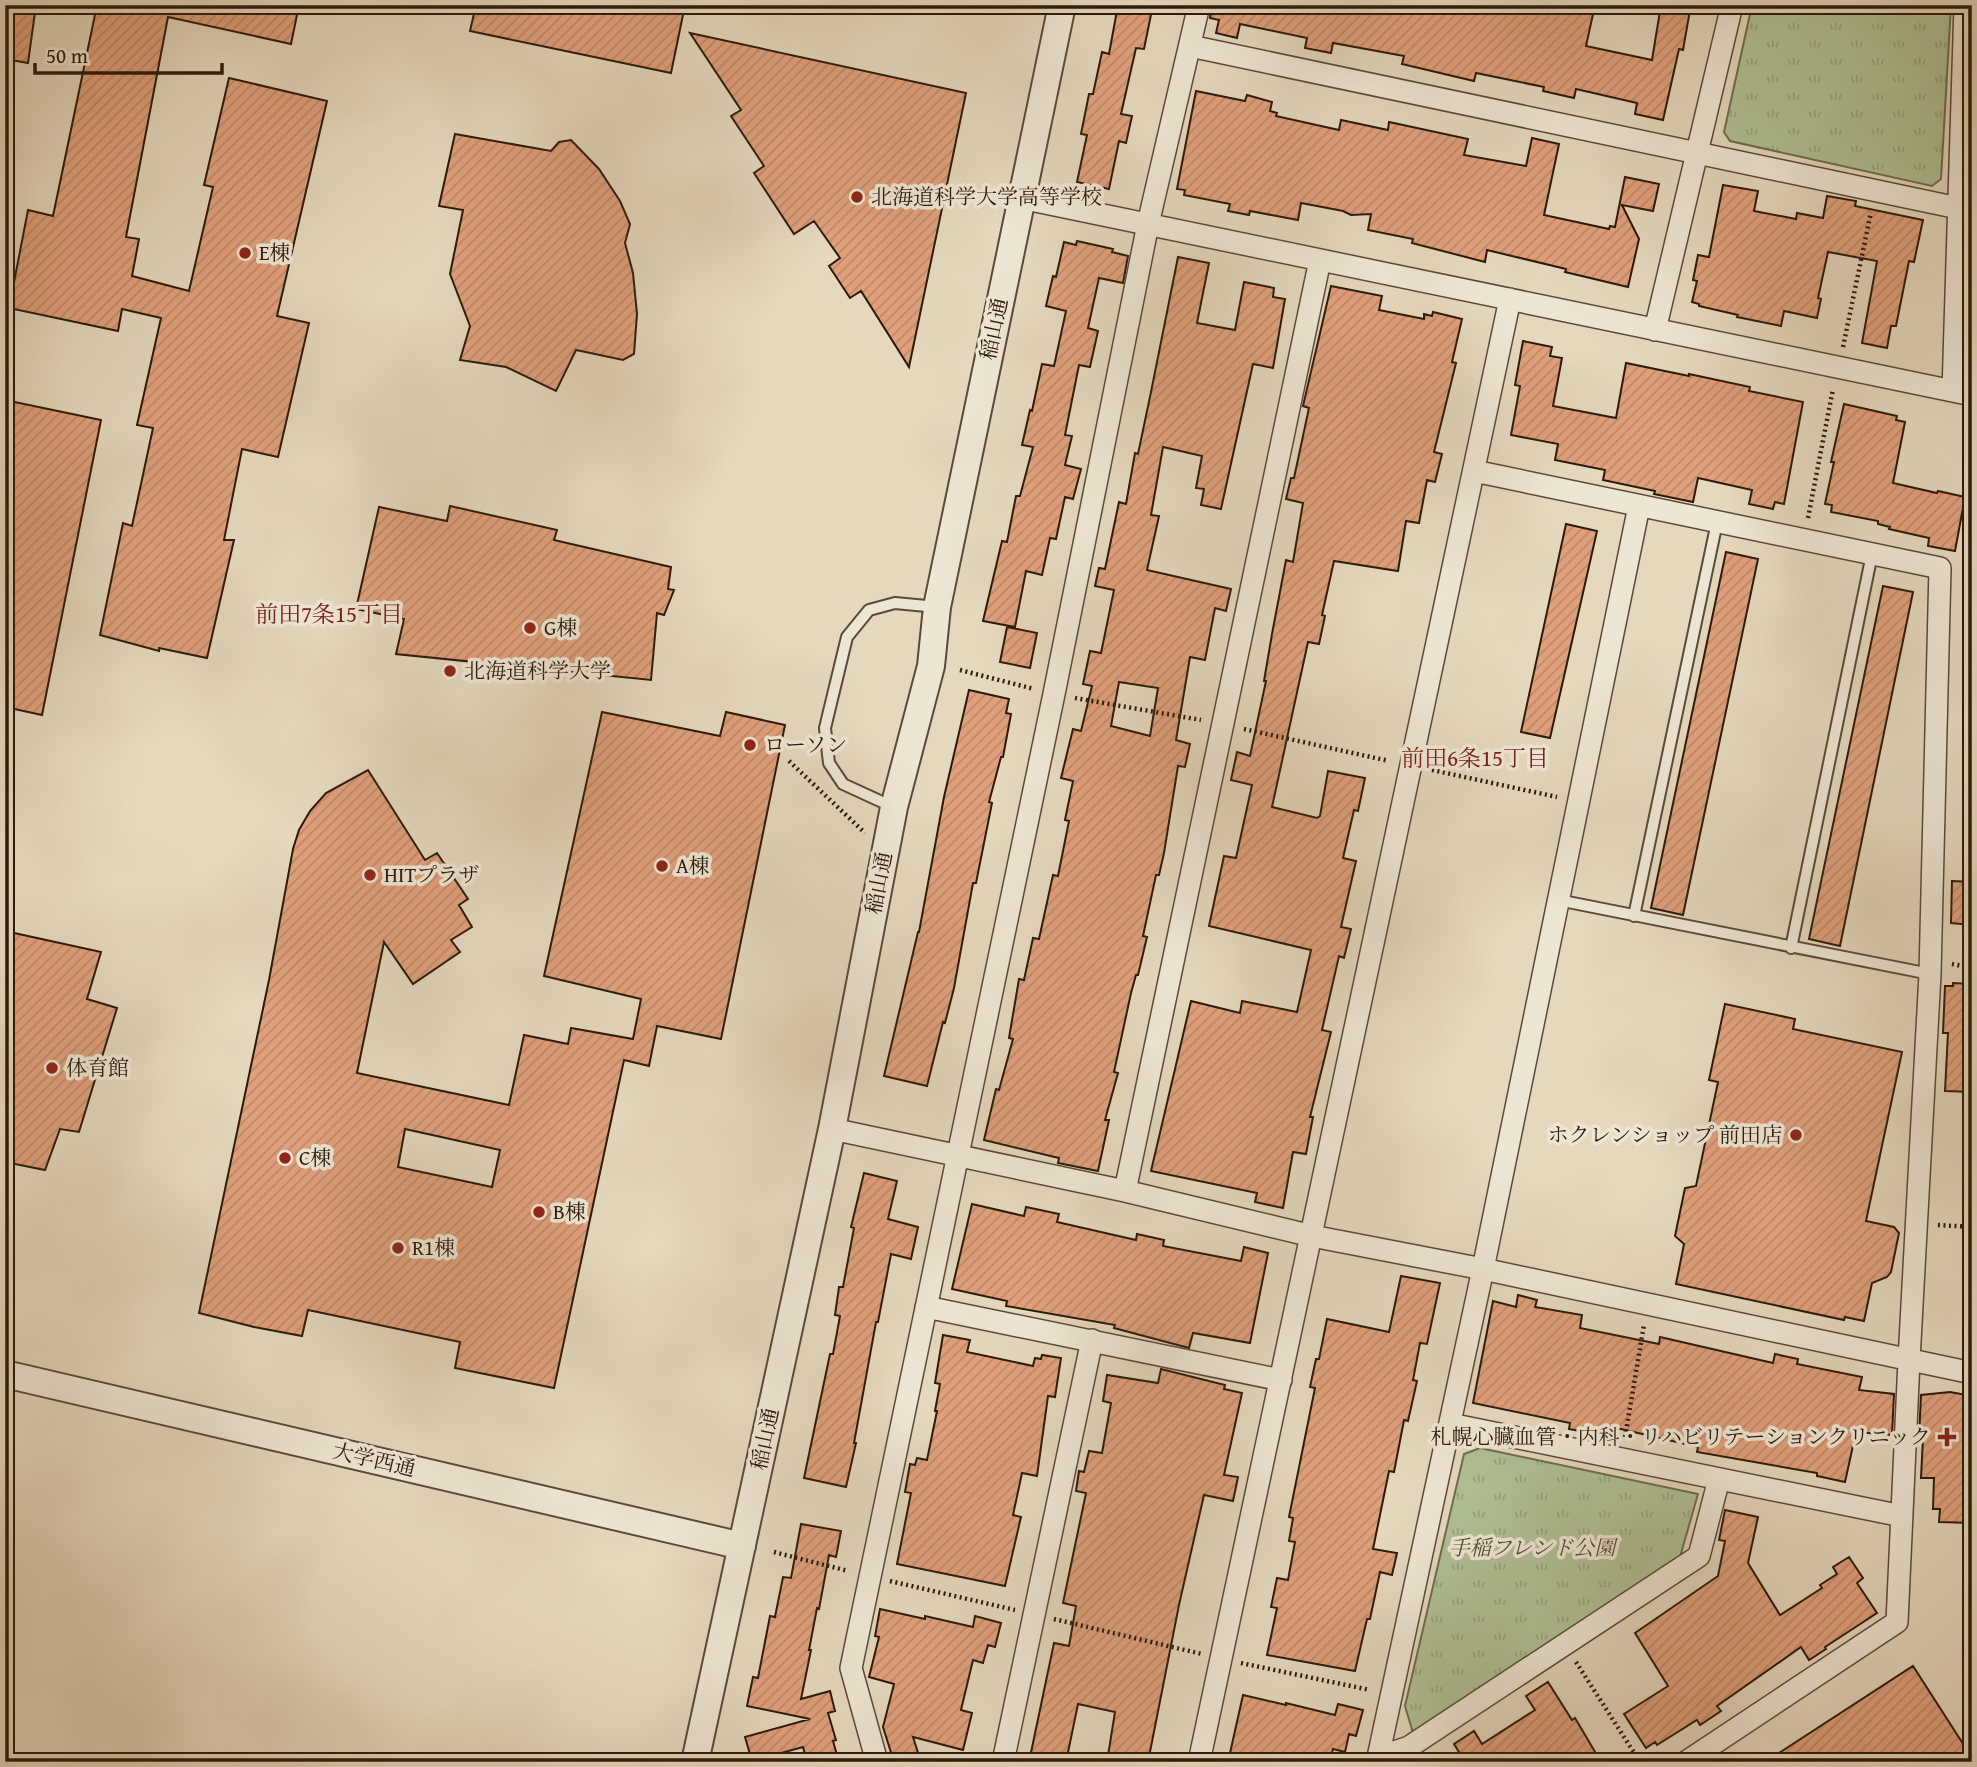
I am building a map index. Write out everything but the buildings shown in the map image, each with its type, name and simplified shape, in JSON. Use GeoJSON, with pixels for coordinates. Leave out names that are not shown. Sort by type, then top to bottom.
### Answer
{"type":"FeatureCollection","features":[{"type":"Feature","properties":{"kind":"street","name":"稲山通"},"geometry":{"type":"LineString","coordinates":[[695,1762],[832,1129],[894,807],[931,666],[937,607],[1062,5]]}},
{"type":"Feature","properties":{"kind":"street"},"geometry":{"type":"LineString","coordinates":[[877,1762],[851,1668],[1148,224],[1199,5]]}},
{"type":"Feature","properties":{"kind":"street"},"geometry":{"type":"LineString","coordinates":[[1655,330],[1732,5]]}},
{"type":"Feature","properties":{"kind":"street"},"geometry":{"type":"LineString","coordinates":[[1021,198],[1962,393],[1958,208],[1965,5]]}},
{"type":"Feature","properties":{"kind":"street"},"geometry":{"type":"LineString","coordinates":[[1190,46],[1958,208]]}},
{"type":"Feature","properties":{"kind":"street"},"geometry":{"type":"LineString","coordinates":[[1125,1191],[1320,260]]}},
{"type":"Feature","properties":{"kind":"street"},"geometry":{"type":"LineString","coordinates":[[1199,1762],[1510,299]]}},
{"type":"Feature","properties":{"kind":"street"},"geometry":{"type":"LineString","coordinates":[[1474,471],[1940,568],[1938,968],[1909,1360],[1897,1622],[1686,1762]]}},
{"type":"Feature","properties":{"kind":"street"},"geometry":{"type":"LineString","coordinates":[[1377,1760],[1483,1269],[1639,506]]}},
{"type":"Feature","properties":{"kind":"street"},"geometry":{"type":"LineString","coordinates":[[832,1129],[958,1158],[1125,1191],[1312,1236],[1483,1269],[1972,1373]]}},
{"type":"Feature","properties":{"kind":"street"},"geometry":{"type":"LineString","coordinates":[[926,1307],[1281,1380]]}},
{"type":"Feature","properties":{"kind":"street"},"geometry":{"type":"LineString","coordinates":[[1003,1762],[1091,1340]]}},
{"type":"Feature","properties":{"kind":"street","name":"大学西通"},"geometry":{"type":"LineString","coordinates":[[5,1374],[742,1546]]}},
{"type":"Feature","properties":{"kind":"street"},"geometry":{"type":"LineString","coordinates":[[1450,1424],[1902,1516]]}},
{"type":"Feature","properties":{"kind":"street"},"geometry":{"type":"LineString","coordinates":[[1377,1760],[1409,1747],[1699,1556],[1719,1479]]}},
{"type":"Feature","properties":{"kind":"lane"},"geometry":{"type":"LineString","coordinates":[[1634,916],[1717,522]]}},
{"type":"Feature","properties":{"kind":"lane"},"geometry":{"type":"LineString","coordinates":[[1791,948],[1872,554]]}},
{"type":"Feature","properties":{"kind":"lane"},"geometry":{"type":"LineString","coordinates":[[894,807],[843,784],[830,763],[825,728],[847,637],[869,610],[895,603],[937,607]]}},
{"type":"Feature","properties":{"kind":"lane"},"geometry":{"type":"LineString","coordinates":[[1558,900],[1791,948],[1938,968]]}},
{"type":"Feature","properties":{"kind":"path"},"geometry":{"type":"LineString","coordinates":[[1843,348],[1872,206]]}},
{"type":"Feature","properties":{"kind":"path"},"geometry":{"type":"LineString","coordinates":[[1804,540],[1834,384]]}},
{"type":"Feature","properties":{"kind":"path"},"geometry":{"type":"LineString","coordinates":[[960,670],[1042,691]]}},
{"type":"Feature","properties":{"kind":"path"},"geometry":{"type":"LineString","coordinates":[[1068,696],[1223,724],[1578,801]]}},
{"type":"Feature","properties":{"kind":"path"},"geometry":{"type":"LineString","coordinates":[[789,761],[865,834]]}},
{"type":"Feature","properties":{"kind":"path"},"geometry":{"type":"LineString","coordinates":[[1938,968],[1972,968]]}},
{"type":"Feature","properties":{"kind":"path"},"geometry":{"type":"LineString","coordinates":[[1932,1225],[1972,1227]]}},
{"type":"Feature","properties":{"kind":"path"},"geometry":{"type":"LineString","coordinates":[[1621,1459],[1648,1304]]}},
{"type":"Feature","properties":{"kind":"path"},"geometry":{"type":"LineString","coordinates":[[774,1552],[849,1571]]}},
{"type":"Feature","properties":{"kind":"path"},"geometry":{"type":"LineString","coordinates":[[888,1580],[1391,1695]]}},
{"type":"Feature","properties":{"kind":"path"},"geometry":{"type":"LineString","coordinates":[[1565,1644],[1640,1762]]}},
{"type":"Feature","properties":{"kind":"green space"},"geometry":{"type":"Polygon","coordinates":[[[1752,5],[1951,5],[1941,179],[1932,186],[1730,141],[1724,132],[1752,5]]]}},
{"type":"Feature","properties":{"kind":"green space","name":"手稲フレンド公園"},"geometry":{"type":"Polygon","coordinates":[[[1480,1448],[1698,1494],[1680,1557],[1413,1733],[1405,1706],[1464,1454],[1480,1448]]]}},
{"type":"Feature","properties":{"kind":"place","name":"北海道科学大学高等学校"},"geometry":{"type":"Point","coordinates":[857,197]}},
{"type":"Feature","properties":{"kind":"place","name":"E棟"},"geometry":{"type":"Point","coordinates":[245,253]}},
{"type":"Feature","properties":{"kind":"place","name":"G棟"},"geometry":{"type":"Point","coordinates":[530,628]}},
{"type":"Feature","properties":{"kind":"place","name":"北海道科学大学"},"geometry":{"type":"Point","coordinates":[450,671]}},
{"type":"Feature","properties":{"kind":"place","name":"ローソン"},"geometry":{"type":"Point","coordinates":[750,745]}},
{"type":"Feature","properties":{"kind":"place","name":"A棟"},"geometry":{"type":"Point","coordinates":[662,866]}},
{"type":"Feature","properties":{"kind":"place","name":"HITプラザ"},"geometry":{"type":"Point","coordinates":[370,875]}},
{"type":"Feature","properties":{"kind":"place","name":"体育館"},"geometry":{"type":"Point","coordinates":[52,1068]}},
{"type":"Feature","properties":{"kind":"place","name":"ホクレンショップ 前田店"},"geometry":{"type":"Point","coordinates":[1796,1135]}},
{"type":"Feature","properties":{"kind":"place","name":"C棟"},"geometry":{"type":"Point","coordinates":[285,1158]}},
{"type":"Feature","properties":{"kind":"place","name":"B棟"},"geometry":{"type":"Point","coordinates":[539,1212]}},
{"type":"Feature","properties":{"kind":"place","name":"R1棟"},"geometry":{"type":"Point","coordinates":[398,1248]}},
{"type":"Feature","properties":{"kind":"place","name":"札幌心臓血管・内科・リハビリテーションクリニック"},"geometry":{"type":"Point","coordinates":[1947,1437]}},
{"type":"Feature","properties":{"kind":"district","name":"前田7条15丁目"},"geometry":{"type":"Point","coordinates":[329,614]}},
{"type":"Feature","properties":{"kind":"district","name":"前田6条15丁目"},"geometry":{"type":"Point","coordinates":[1475,758]}}]}
